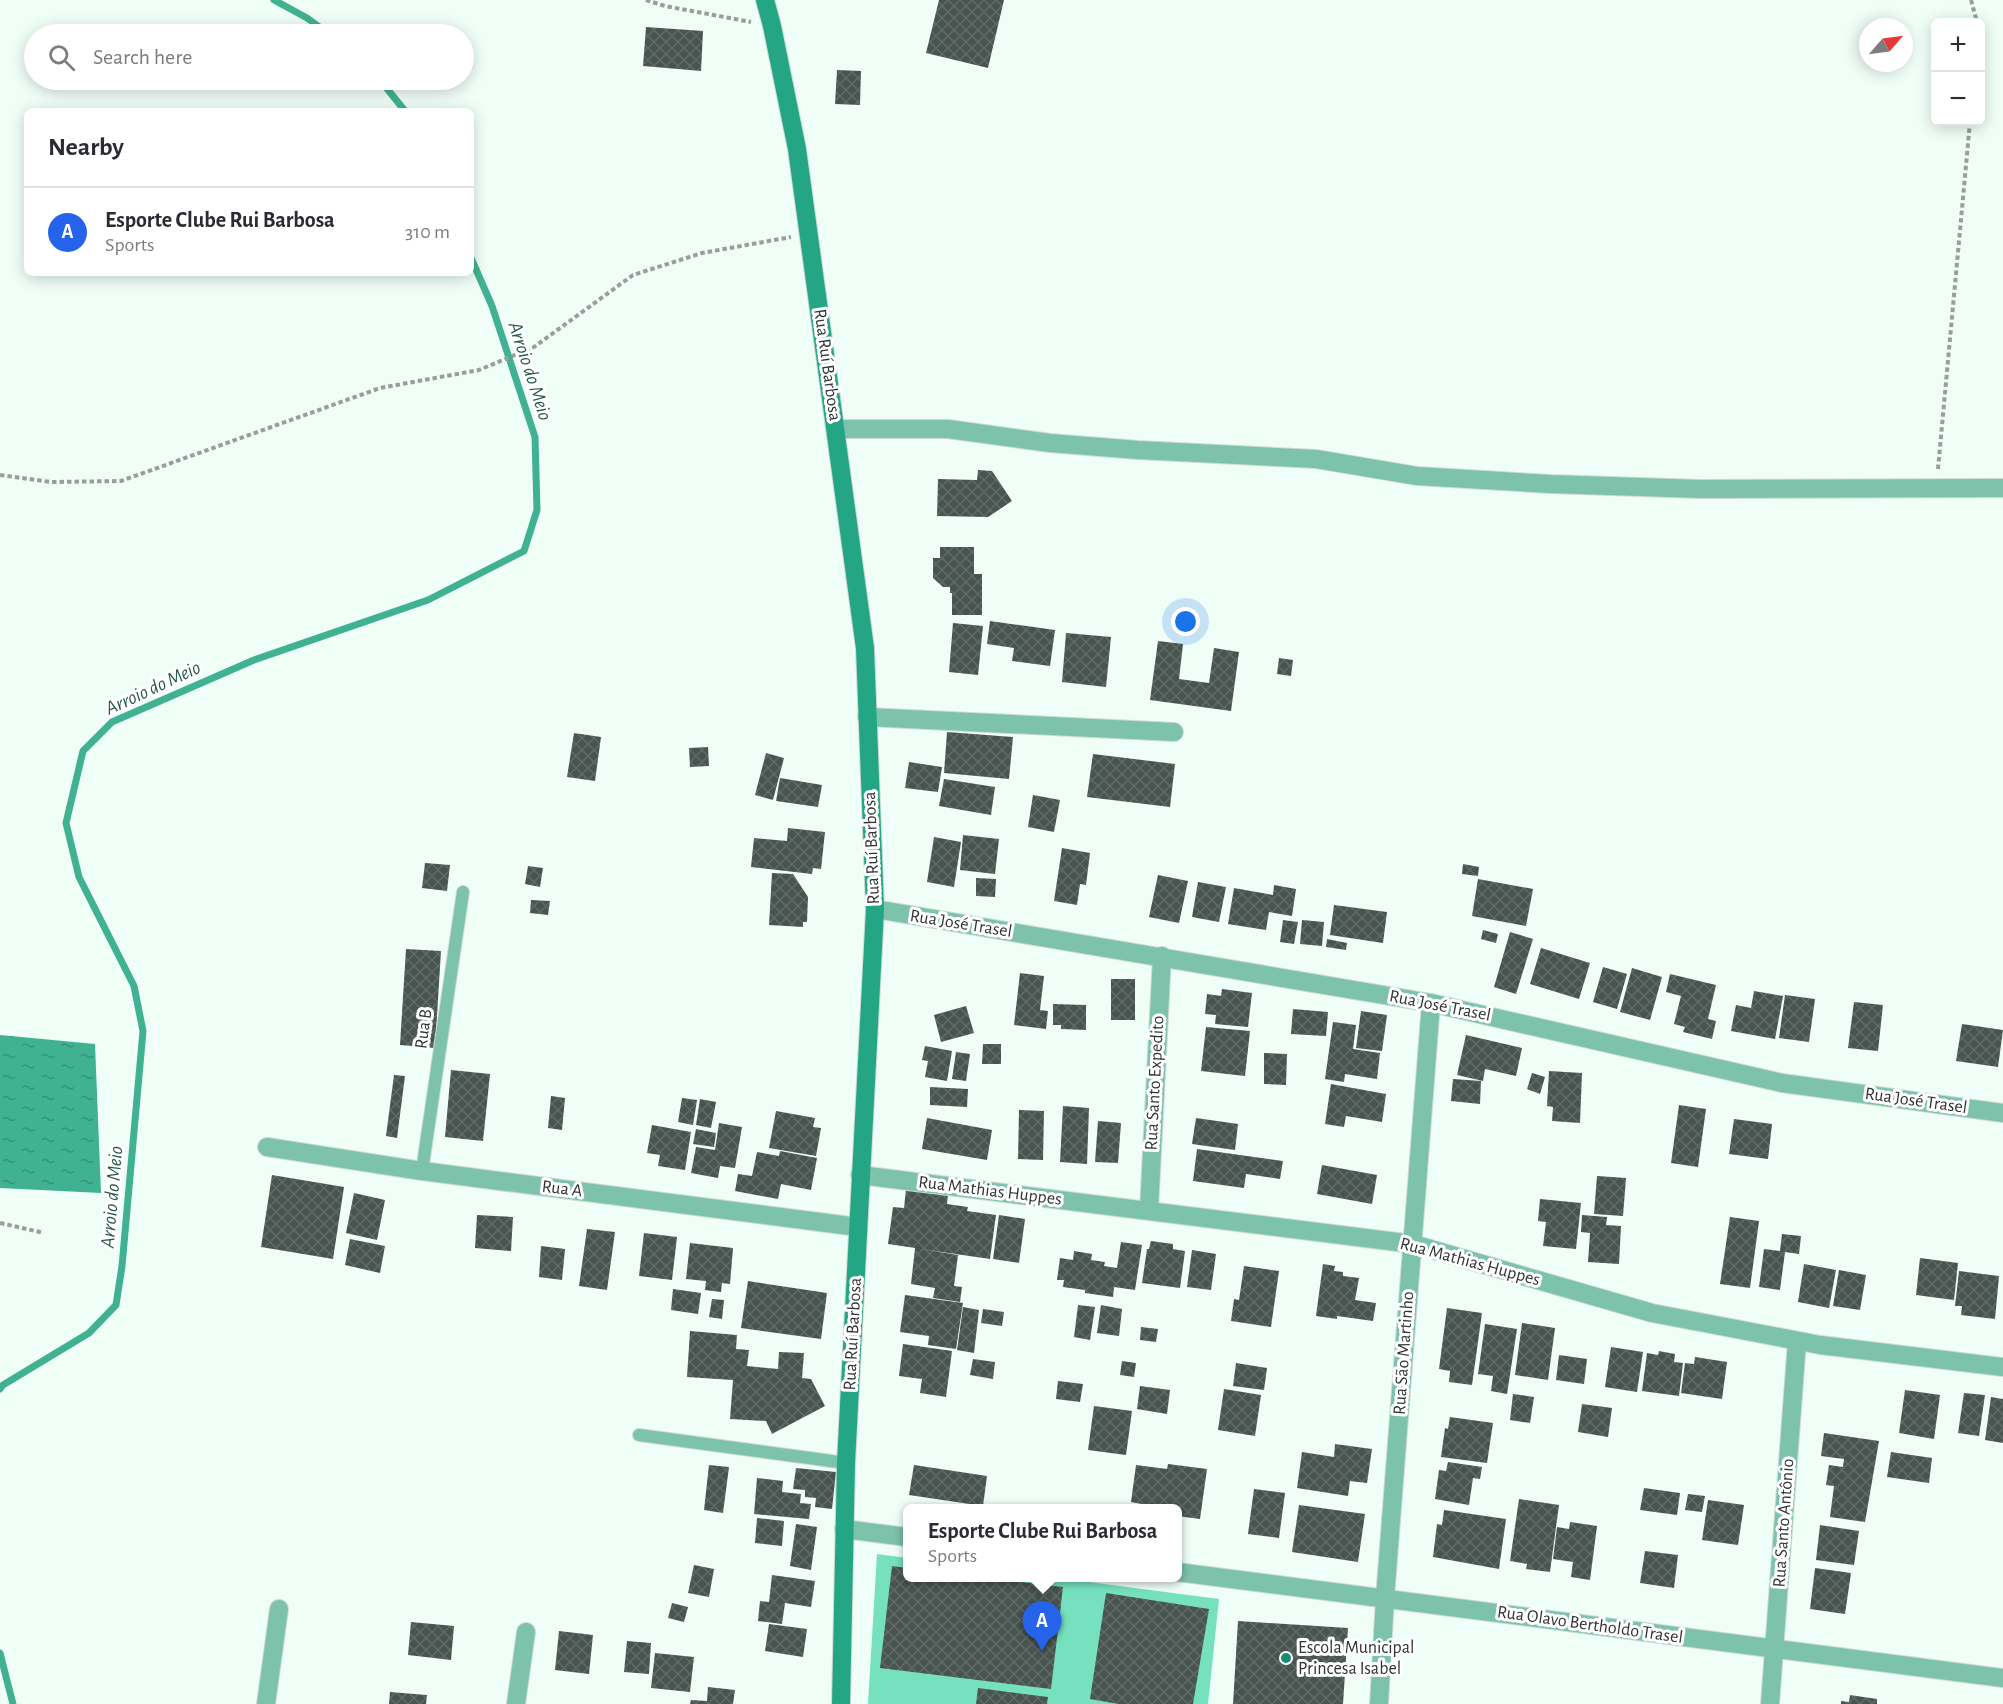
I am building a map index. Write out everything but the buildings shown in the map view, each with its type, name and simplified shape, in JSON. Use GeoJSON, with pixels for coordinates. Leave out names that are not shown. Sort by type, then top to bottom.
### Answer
{"type":"FeatureCollection","features":[{"type":"Feature","properties":{"kind":"main road","name":"Rua Ruí Barbosa"},"geometry":{"type":"LineString","coordinates":[[765,0],[797,149],[865,648],[875,909],[846,1463],[842,1704]]}},
{"type":"Feature","properties":{"kind":"street"},"geometry":{"type":"LineString","coordinates":[[836,429],[948,429],[1050,443],[1316,459],[1417,476],[1550,484],[1700,489],[2003,488]]}},
{"type":"Feature","properties":{"kind":"street"},"geometry":{"type":"LineString","coordinates":[[867,717],[1174,732]]}},
{"type":"Feature","properties":{"kind":"street","name":"Rua José Trasel"},"geometry":{"type":"LineString","coordinates":[[875,909],[1431,1003],[1782,1083],[2003,1113]]}},
{"type":"Feature","properties":{"kind":"street","name":"Rua Santo Expedito"},"geometry":{"type":"LineString","coordinates":[[1149,1210],[1162,956]]}},
{"type":"Feature","properties":{"kind":"street","name":"Rua São Martinho"},"geometry":{"type":"LineString","coordinates":[[1379,1704],[1385,1598],[1431,1003]]}},
{"type":"Feature","properties":{"kind":"street","name":"Rua A"},"geometry":{"type":"LineString","coordinates":[[267,1147],[422,1171],[858,1227]]}},
{"type":"Feature","properties":{"kind":"street","name":"Rua Mathias Huppes"},"geometry":{"type":"LineString","coordinates":[[860,1175],[1413,1244],[1652,1313],[1797,1341],[2003,1366]]}},
{"type":"Feature","properties":{"kind":"street","name":"Rua Santo Antônio"},"geometry":{"type":"LineString","coordinates":[[1770,1704],[1797,1341]]}},
{"type":"Feature","properties":{"kind":"street"},"geometry":{"type":"LineString","coordinates":[[844,1529],[903,1536]]}},
{"type":"Feature","properties":{"kind":"street","name":"Rua Olavo Bertholdo Trasel"},"geometry":{"type":"LineString","coordinates":[[1182,1573],[2003,1678]]}},
{"type":"Feature","properties":{"kind":"street"},"geometry":{"type":"LineString","coordinates":[[266,1704],[279,1609]]}},
{"type":"Feature","properties":{"kind":"street"},"geometry":{"type":"LineString","coordinates":[[516,1704],[526,1632]]}},
{"type":"Feature","properties":{"kind":"lane","name":"Rua B"},"geometry":{"type":"LineString","coordinates":[[422,1171],[463,892]]}},
{"type":"Feature","properties":{"kind":"lane"},"geometry":{"type":"LineString","coordinates":[[639,1435],[846,1463]]}},
{"type":"Feature","properties":{"kind":"path"},"geometry":{"type":"LineString","coordinates":[[646,0],[665,6],[772,26]]}},
{"type":"Feature","properties":{"kind":"path"},"geometry":{"type":"LineString","coordinates":[[1971,0],[1976,18]]}},
{"type":"Feature","properties":{"kind":"path"},"geometry":{"type":"LineString","coordinates":[[1936,487],[1970,126]]}},
{"type":"Feature","properties":{"kind":"path"},"geometry":{"type":"LineString","coordinates":[[0,475],[51,483],[121,481],[380,388],[479,370],[534,347],[633,274],[702,253],[808,234]]}},
{"type":"Feature","properties":{"kind":"path"},"geometry":{"type":"LineString","coordinates":[[0,1223],[44,1233]]}},
{"type":"Feature","properties":{"kind":"shaded area"},"geometry":{"type":"Polygon","coordinates":[[[877,1554],[903,1557],[903,1582],[1089,1582],[1219,1599],[1208,1704],[868,1704],[877,1554]]]}},
{"type":"Feature","properties":{"kind":"water"},"geometry":{"type":"Polygon","coordinates":[[[0,1035],[95,1044],[101,1193],[0,1188],[0,1035]]]}},
{"type":"Feature","properties":{"kind":"waterway","name":"Arroio do Meio"},"geometry":{"type":"LineString","coordinates":[[274,0],[315,24]]}},
{"type":"Feature","properties":{"kind":"waterway","name":"Arroio do Meio"},"geometry":{"type":"LineString","coordinates":[[388,90],[403,108]]}},
{"type":"Feature","properties":{"kind":"waterway","name":"Arroio do Meio"},"geometry":{"type":"LineString","coordinates":[[0,1389],[89,1333],[116,1305],[122,1266],[143,1031],[134,986],[79,877],[66,823],[83,751],[112,722],[254,660],[428,600],[524,551],[537,510],[535,437],[492,306],[474,265]]}},
{"type":"Feature","properties":{"kind":"waterway","name":"Arroio do Meio"},"geometry":{"type":"LineString","coordinates":[[0,1653],[13,1704]]}},
{"type":"Feature","properties":{"kind":"place","name":"Esporte Clube Rui Barbosa"},"geometry":{"type":"Point","coordinates":[1042,1651]}},
{"type":"Feature","properties":{"kind":"place","name":"Escola Municipal Princesa Isabel"},"geometry":{"type":"Point","coordinates":[1286,1658]}}]}
